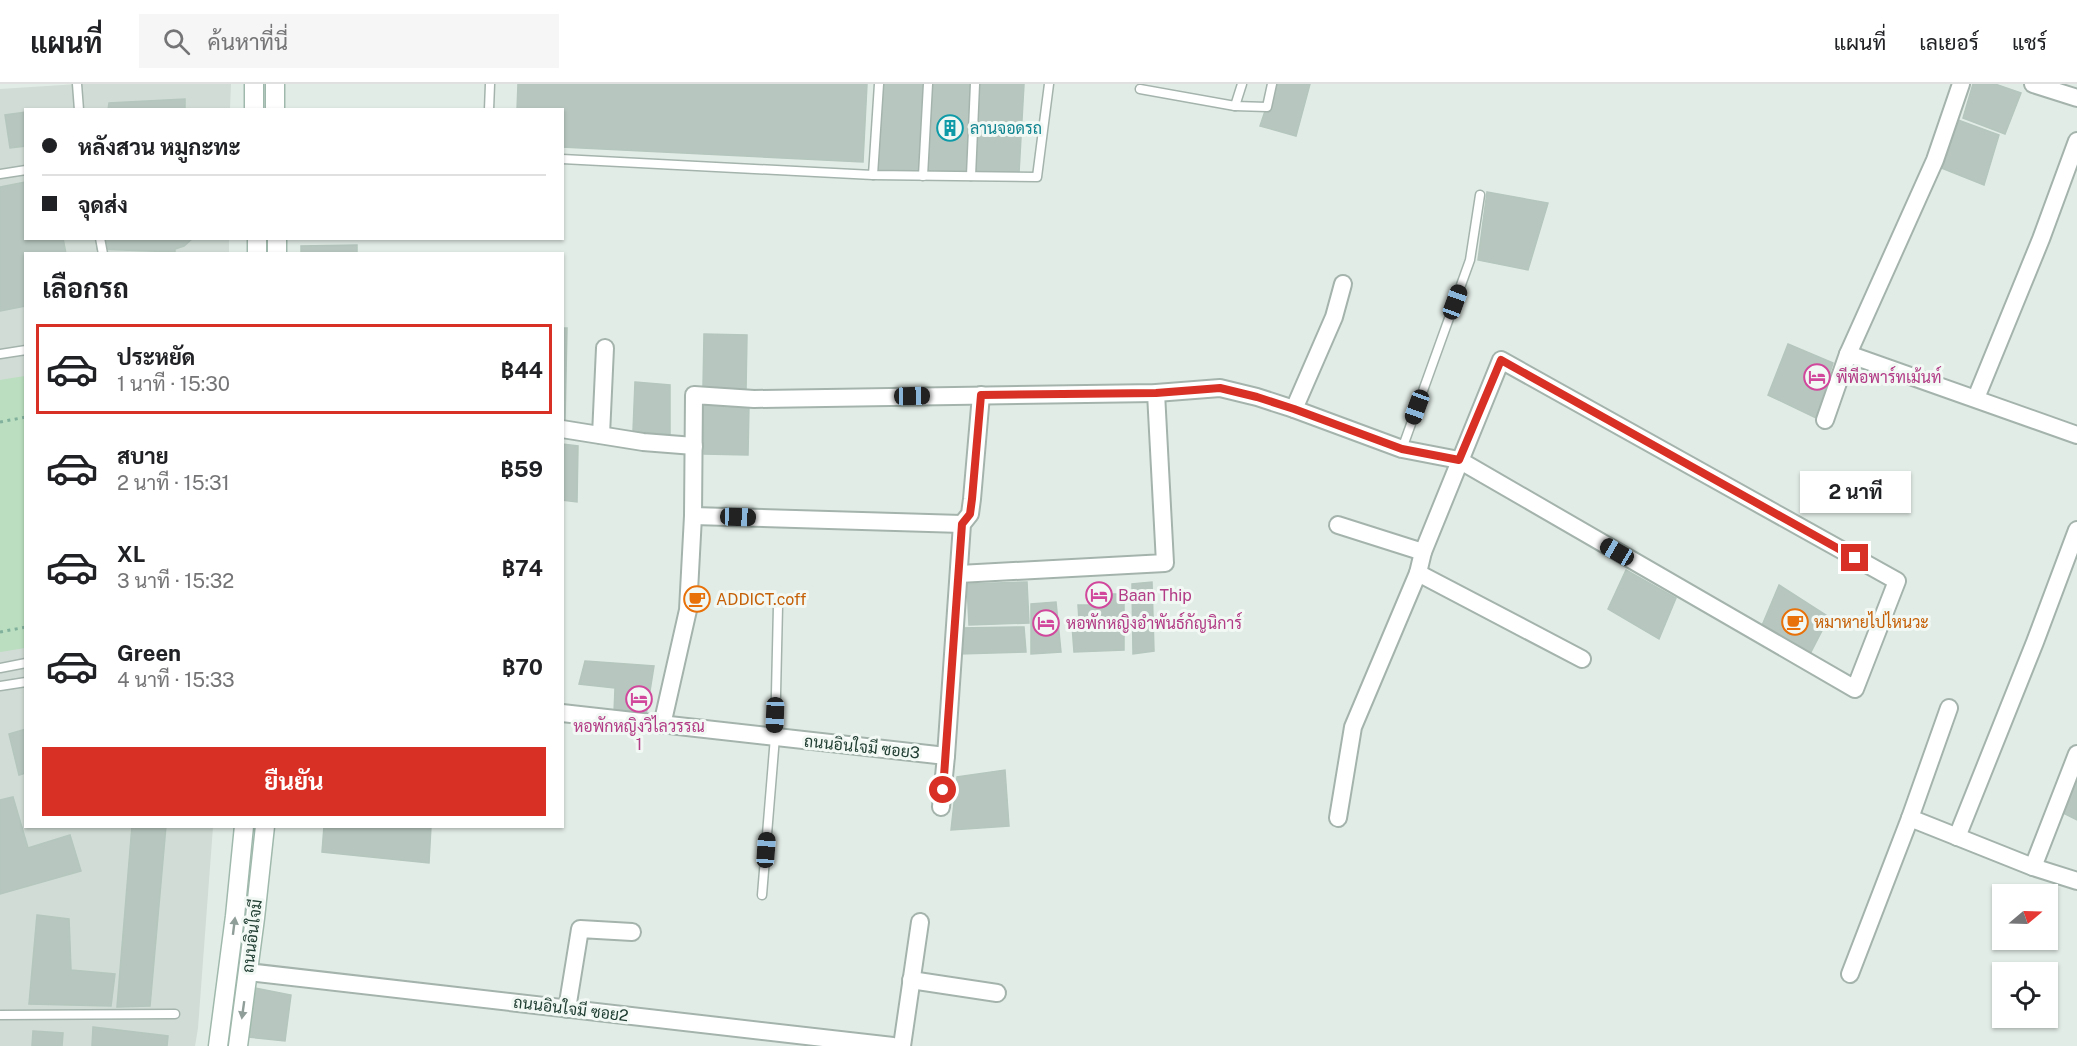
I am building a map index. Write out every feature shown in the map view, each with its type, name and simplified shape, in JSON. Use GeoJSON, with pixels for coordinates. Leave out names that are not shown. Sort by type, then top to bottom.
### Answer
{"type":"FeatureCollection","features":[{"type":"Feature","properties":{"kind":"main road"},"geometry":{"type":"LineString","coordinates":[[254,84],[254,108]]}},
{"type":"Feature","properties":{"kind":"main road"},"geometry":{"type":"LineString","coordinates":[[275,84],[275,106]]}},
{"type":"Feature","properties":{"kind":"main road","name":"ถนนอินใจมี"},"geometry":{"type":"LineString","coordinates":[[218,1046],[244,828]]}},
{"type":"Feature","properties":{"kind":"main road","name":"ถนนอินใจมี"},"geometry":{"type":"LineString","coordinates":[[238,1046],[265,828]]}},
{"type":"Feature","properties":{"kind":"main road"},"geometry":{"type":"LineString","coordinates":[[228,970],[248,972]]}},
{"type":"Feature","properties":{"kind":"street"},"geometry":{"type":"LineString","coordinates":[[275,106],[287,84]]}},
{"type":"Feature","properties":{"kind":"street"},"geometry":{"type":"LineString","coordinates":[[1825,420],[1848,354],[1935,160],[1961,84]]}},
{"type":"Feature","properties":{"kind":"street"},"geometry":{"type":"LineString","coordinates":[[2033,84],[2077,98]]}},
{"type":"Feature","properties":{"kind":"street"},"geometry":{"type":"LineString","coordinates":[[1976,398],[2041,239],[2077,141]]}},
{"type":"Feature","properties":{"kind":"street"},"geometry":{"type":"LineString","coordinates":[[1294,409],[1334,316],[1343,284]]}},
{"type":"Feature","properties":{"kind":"street"},"geometry":{"type":"LineString","coordinates":[[601,435],[605,348]]}},
{"type":"Feature","properties":{"kind":"street"},"geometry":{"type":"LineString","coordinates":[[1848,354],[2077,435]]}},
{"type":"Feature","properties":{"kind":"street"},"geometry":{"type":"LineString","coordinates":[[662,725],[688,610],[693,516],[694,395],[754,399],[1156,393],[1220,388],[1257,397],[1402,449],[1459,460],[1855,689],[1897,581],[1501,360],[1459,460],[1423,552],[1418,573],[1353,727],[1338,818]]}},
{"type":"Feature","properties":{"kind":"street"},"geometry":{"type":"LineString","coordinates":[[959,574],[1165,563],[1156,393]]}},
{"type":"Feature","properties":{"kind":"street"},"geometry":{"type":"LineString","coordinates":[[941,807],[962,524],[970,514],[981,395]]}},
{"type":"Feature","properties":{"kind":"street"},"geometry":{"type":"LineString","coordinates":[[564,429],[643,442],[693,446]]}},
{"type":"Feature","properties":{"kind":"street"},"geometry":{"type":"LineString","coordinates":[[693,516],[962,524]]}},
{"type":"Feature","properties":{"kind":"street"},"geometry":{"type":"LineString","coordinates":[[1338,525],[1423,552]]}},
{"type":"Feature","properties":{"kind":"street"},"geometry":{"type":"LineString","coordinates":[[1957,837],[2077,530]]}},
{"type":"Feature","properties":{"kind":"street"},"geometry":{"type":"LineString","coordinates":[[1418,573],[1582,659]]}},
{"type":"Feature","properties":{"kind":"street"},"geometry":{"type":"LineString","coordinates":[[1850,974],[1910,818],[1949,708]]}},
{"type":"Feature","properties":{"kind":"street","name":"ถนนอินใจมี ซอย3"},"geometry":{"type":"LineString","coordinates":[[564,713],[946,756]]}},
{"type":"Feature","properties":{"kind":"street"},"geometry":{"type":"LineString","coordinates":[[2033,867],[2077,754]]}},
{"type":"Feature","properties":{"kind":"street"},"geometry":{"type":"LineString","coordinates":[[1910,818],[2033,867],[2077,881]]}},
{"type":"Feature","properties":{"kind":"street"},"geometry":{"type":"LineString","coordinates":[[902,1046],[920,922]]}},
{"type":"Feature","properties":{"kind":"street"},"geometry":{"type":"LineString","coordinates":[[567,1009],[580,929],[632,932]]}},
{"type":"Feature","properties":{"kind":"street","name":"ถนนอินใจมี ซอย2"},"geometry":{"type":"LineString","coordinates":[[248,972],[893,1046]]}},
{"type":"Feature","properties":{"kind":"street"},"geometry":{"type":"LineString","coordinates":[[911,980],[997,993]]}},
{"type":"Feature","properties":{"kind":"lane"},"geometry":{"type":"LineString","coordinates":[[77,84],[79,108]]}},
{"type":"Feature","properties":{"kind":"lane"},"geometry":{"type":"LineString","coordinates":[[489,108],[490,84]]}},
{"type":"Feature","properties":{"kind":"lane"},"geometry":{"type":"LineString","coordinates":[[873,175],[879,84]]}},
{"type":"Feature","properties":{"kind":"lane"},"geometry":{"type":"LineString","coordinates":[[923,176],[928,84]]}},
{"type":"Feature","properties":{"kind":"lane"},"geometry":{"type":"LineString","coordinates":[[971,176],[975,84]]}},
{"type":"Feature","properties":{"kind":"lane"},"geometry":{"type":"LineString","coordinates":[[564,159],[873,175],[1037,177],[1049,84]]}},
{"type":"Feature","properties":{"kind":"lane"},"geometry":{"type":"LineString","coordinates":[[1235,106],[1242,84]]}},
{"type":"Feature","properties":{"kind":"lane"},"geometry":{"type":"LineString","coordinates":[[1140,89],[1235,106],[1267,107],[1272,84]]}},
{"type":"Feature","properties":{"kind":"lane"},"geometry":{"type":"LineString","coordinates":[[0,174],[24,170]]}},
{"type":"Feature","properties":{"kind":"lane"},"geometry":{"type":"LineString","coordinates":[[1402,449],[1470,260],[1480,195]]}},
{"type":"Feature","properties":{"kind":"lane"},"geometry":{"type":"LineString","coordinates":[[0,354],[24,350]]}},
{"type":"Feature","properties":{"kind":"lane"},"geometry":{"type":"LineString","coordinates":[[762,895],[775,737],[778,606]]}},
{"type":"Feature","properties":{"kind":"lane"},"geometry":{"type":"LineString","coordinates":[[0,668],[24,663]]}},
{"type":"Feature","properties":{"kind":"lane"},"geometry":{"type":"LineString","coordinates":[[0,686],[24,682]]}},
{"type":"Feature","properties":{"kind":"lane"},"geometry":{"type":"LineString","coordinates":[[0,1015],[175,1014]]}},
{"type":"Feature","properties":{"kind":"path"},"geometry":{"type":"LineString","coordinates":[[0,422],[24,417]]}},
{"type":"Feature","properties":{"kind":"path"},"geometry":{"type":"LineString","coordinates":[[0,632],[24,627]]}},
{"type":"Feature","properties":{"kind":"shaded area"},"geometry":{"type":"Polygon","coordinates":[[[78,84],[231,84],[230,108],[24,108],[24,240],[229,240],[229,252],[24,252],[24,828],[213,828],[195,1046],[0,1046],[0,89],[78,84]]]}},
{"type":"Feature","properties":{"kind":"green space"},"geometry":{"type":"Polygon","coordinates":[[[24,376],[24,648],[0,652],[0,380],[24,376]]]}},
{"type":"Feature","properties":{"kind":"building"},"geometry":{"type":"Polygon","coordinates":[[[518,84],[867,84],[863,162],[564,147],[564,108],[517,108],[518,84]]]}},
{"type":"Feature","properties":{"kind":"building","name":"ลานจอดรถ"},"geometry":{"type":"Polygon","coordinates":[[[881,84],[1024,84],[1019,173],[876,173],[881,84]]]}},
{"type":"Feature","properties":{"kind":"building"},"geometry":{"type":"Polygon","coordinates":[[[1274,84],[1310,84],[1296,136],[1260,126],[1274,84]]]}},
{"type":"Feature","properties":{"kind":"building"},"geometry":{"type":"Polygon","coordinates":[[[1973,84],[1995,84],[2021,93],[2005,134],[1963,118],[1973,84]]]}},
{"type":"Feature","properties":{"kind":"building"},"geometry":{"type":"Polygon","coordinates":[[[185,99],[185,108],[108,108],[109,103],[185,99]]]}},
{"type":"Feature","properties":{"kind":"building"},"geometry":{"type":"Polygon","coordinates":[[[24,112],[24,146],[10,148],[5,115],[24,112]]]}},
{"type":"Feature","properties":{"kind":"building"},"geometry":{"type":"Polygon","coordinates":[[[1958,120],[1999,135],[1984,185],[1939,167],[1958,120]]]}},
{"type":"Feature","properties":{"kind":"building"},"geometry":{"type":"Polygon","coordinates":[[[24,182],[24,240],[63,240],[66,252],[24,252],[24,306],[0,311],[0,187],[24,182]]]}},
{"type":"Feature","properties":{"kind":"building"},"geometry":{"type":"Polygon","coordinates":[[[1487,192],[1548,203],[1528,270],[1478,260],[1487,192]]]}},
{"type":"Feature","properties":{"kind":"building"},"geometry":{"type":"Polygon","coordinates":[[[97,240],[191,240],[184,246],[175,249],[175,252],[97,249],[97,240]]]}},
{"type":"Feature","properties":{"kind":"building"},"geometry":{"type":"Polygon","coordinates":[[[357,245],[357,252],[301,252],[301,246],[357,245]]]}},
{"type":"Feature","properties":{"kind":"building"},"geometry":{"type":"Polygon","coordinates":[[[564,328],[567,328],[565,421],[564,328]]]}},
{"type":"Feature","properties":{"kind":"building"},"geometry":{"type":"Polygon","coordinates":[[[704,334],[747,335],[746,391],[703,387],[704,334]]]}},
{"type":"Feature","properties":{"kind":"building"},"geometry":{"type":"Polygon","coordinates":[[[1788,344],[1833,363],[1816,418],[1768,395],[1788,344]]]}},
{"type":"Feature","properties":{"kind":"building"},"geometry":{"type":"Polygon","coordinates":[[[635,382],[670,385],[670,434],[633,431],[635,382]]]}},
{"type":"Feature","properties":{"kind":"building"},"geometry":{"type":"Polygon","coordinates":[[[703,403],[749,405],[748,455],[704,454],[703,403]]]}},
{"type":"Feature","properties":{"kind":"building"},"geometry":{"type":"Polygon","coordinates":[[[564,444],[578,446],[577,502],[564,500],[564,444]]]}},
{"type":"Feature","properties":{"kind":"building"},"geometry":{"type":"Polygon","coordinates":[[[1626,570],[1676,598],[1659,639],[1608,609],[1626,570]]]}},
{"type":"Feature","properties":{"kind":"building"},"geometry":{"type":"Polygon","coordinates":[[[1027,582],[1029,623],[969,625],[967,584],[1027,582]]]}},
{"type":"Feature","properties":{"kind":"building"},"geometry":{"type":"Polygon","coordinates":[[[1152,582],[1154,651],[1133,654],[1132,584],[1152,582]]]}},
{"type":"Feature","properties":{"kind":"building","name":"หมาหายไปไหนวะ"},"geometry":{"type":"Polygon","coordinates":[[[1779,585],[1829,617],[1810,654],[1761,628],[1779,585]]]}},
{"type":"Feature","properties":{"kind":"building"},"geometry":{"type":"Polygon","coordinates":[[[1091,594],[1124,594],[1124,650],[1074,652],[1072,625],[1079,620],[1078,605],[1092,605],[1091,594]]]}},
{"type":"Feature","properties":{"kind":"building","name":"หอพักหญิงอำพันธ์กัญนิการ์"},"geometry":{"type":"Polygon","coordinates":[[[1056,602],[1061,652],[1031,654],[1031,604],[1056,602]]]}},
{"type":"Feature","properties":{"kind":"building"},"geometry":{"type":"Polygon","coordinates":[[[1024,627],[1026,652],[959,654],[959,628],[1024,627]]]}},
{"type":"Feature","properties":{"kind":"building"},"geometry":{"type":"Polygon","coordinates":[[[585,661],[654,666],[646,716],[614,713],[615,688],[579,684],[585,661]]]}},
{"type":"Feature","properties":{"kind":"building"},"geometry":{"type":"Polygon","coordinates":[[[24,730],[24,774],[19,775],[9,734],[24,730]]]}},
{"type":"Feature","properties":{"kind":"building"},"geometry":{"type":"Polygon","coordinates":[[[1005,770],[1009,826],[951,830],[957,777],[1005,770]]]}},
{"type":"Feature","properties":{"kind":"building"},"geometry":{"type":"Polygon","coordinates":[[[2077,772],[2077,820],[2061,812],[2077,772]]]}},
{"type":"Feature","properties":{"kind":"building"},"geometry":{"type":"Polygon","coordinates":[[[13,797],[28,848],[70,835],[81,871],[0,894],[0,800],[13,797]]]}},
{"type":"Feature","properties":{"kind":"building"},"geometry":{"type":"Polygon","coordinates":[[[132,828],[166,828],[150,1006],[117,1007],[132,828]]]}},
{"type":"Feature","properties":{"kind":"building"},"geometry":{"type":"Polygon","coordinates":[[[324,828],[431,828],[429,863],[322,852],[324,828]]]}},
{"type":"Feature","properties":{"kind":"building"},"geometry":{"type":"Polygon","coordinates":[[[37,915],[69,919],[71,970],[115,974],[111,1006],[29,1004],[37,915]]]}},
{"type":"Feature","properties":{"kind":"building"},"geometry":{"type":"Polygon","coordinates":[[[255,988],[291,995],[285,1041],[248,1037],[255,988]]]}},
{"type":"Feature","properties":{"kind":"building"},"geometry":{"type":"Polygon","coordinates":[[[93,1027],[168,1036],[167,1046],[92,1046],[93,1027]]]}},
{"type":"Feature","properties":{"kind":"building"},"geometry":{"type":"Polygon","coordinates":[[[33,1031],[63,1033],[62,1046],[32,1046],[33,1031]]]}},
{"type":"Feature","properties":{"kind":"place","name":"ลานจอดรถ"},"geometry":{"type":"Point","coordinates":[950,128]}},
{"type":"Feature","properties":{"kind":"place","name":"พีพีอพาร์ทเม้นท์"},"geometry":{"type":"Point","coordinates":[1817,377]}},
{"type":"Feature","properties":{"kind":"place","name":"Baan Thip"},"geometry":{"type":"Point","coordinates":[1099,595]}},
{"type":"Feature","properties":{"kind":"place","name":"ADDICT.coff"},"geometry":{"type":"Point","coordinates":[697,599]}},
{"type":"Feature","properties":{"kind":"place","name":"หมาหายไปไหนวะ"},"geometry":{"type":"Point","coordinates":[1795,622]}},
{"type":"Feature","properties":{"kind":"place","name":"หอพักหญิงอำพันธ์กัญนิการ์"},"geometry":{"type":"Point","coordinates":[1046,623]}},
{"type":"Feature","properties":{"kind":"place","name":"หอพักหญิงวิไลวรรณ 1"},"geometry":{"type":"Point","coordinates":[639,699]}},
{"type":"Feature","properties":{"kind":"route"},"geometry":{"type":"LineString","coordinates":[[943,790],[962,524],[970,514],[981,395],[1156,393],[1220,388],[1294,409],[1402,449],[1459,460],[1501,360],[1855,558]]}}]}
